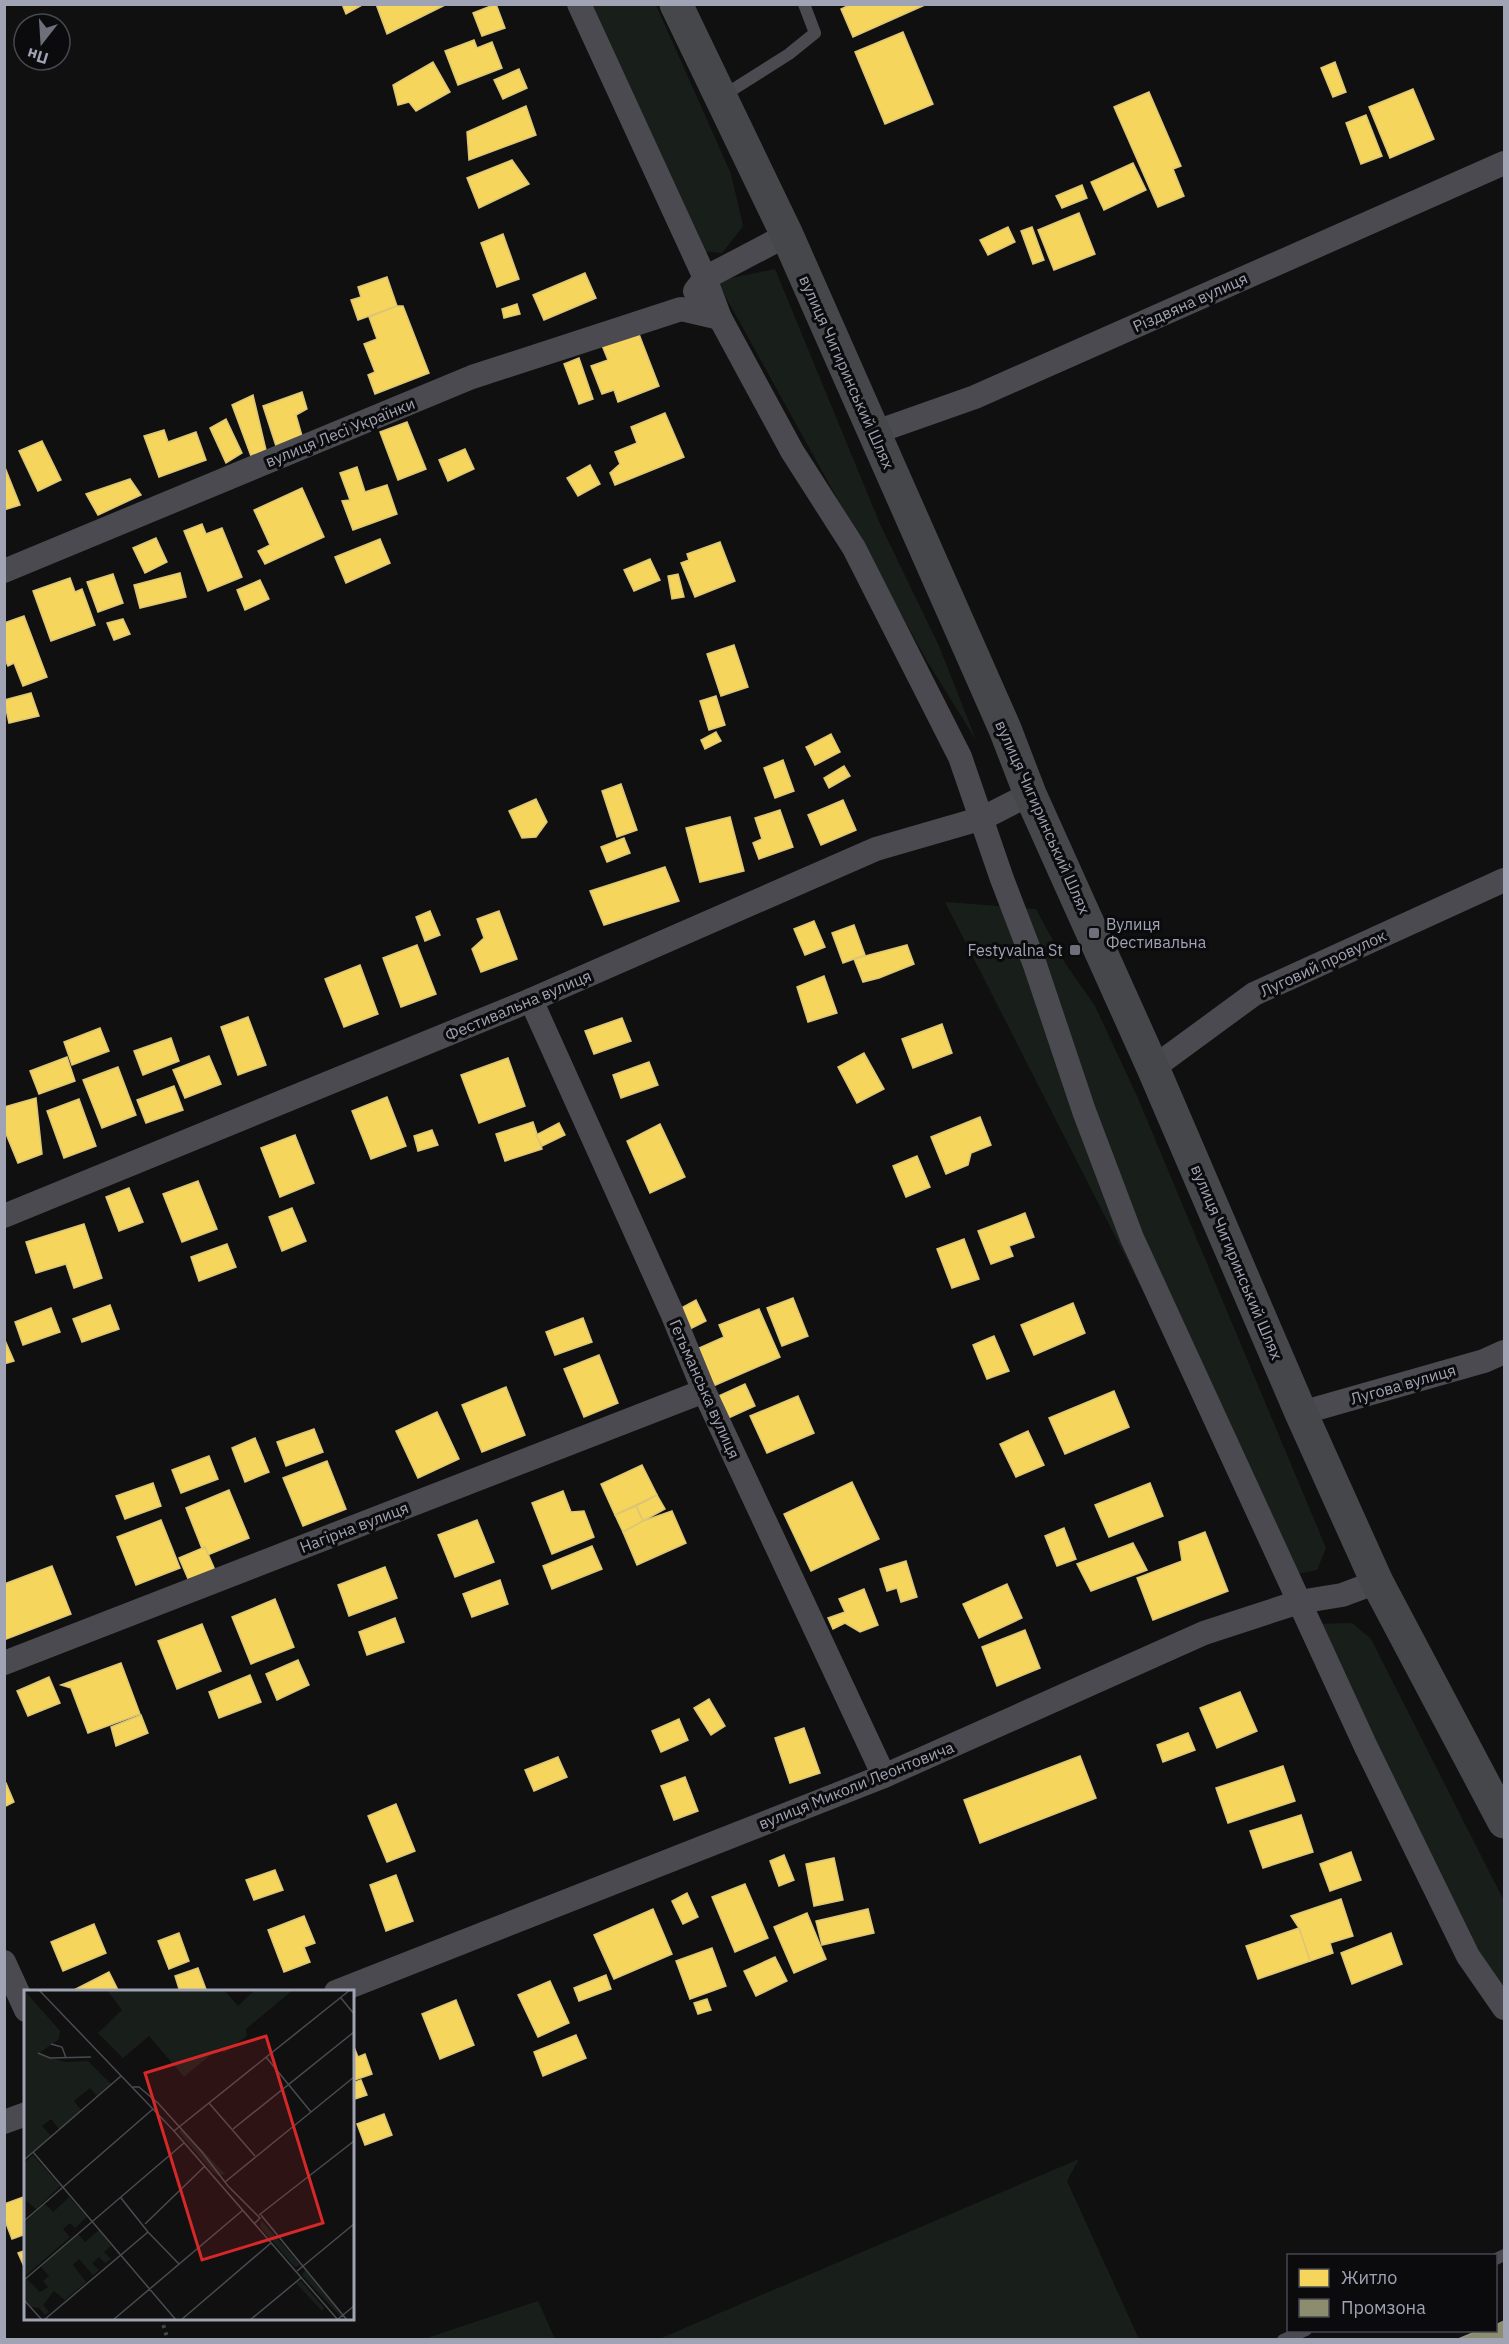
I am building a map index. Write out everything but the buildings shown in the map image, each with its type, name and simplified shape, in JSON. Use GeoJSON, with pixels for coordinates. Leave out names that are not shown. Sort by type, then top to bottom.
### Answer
{"type":"FeatureCollection","features":[{"type":"Feature","properties":{"kind":"main road","name":"вулиця Чигиринський Шлях"},"geometry":{"type":"LineString","coordinates":[[676,4],[787,235],[1005,729],[1030,794],[1153,1068],[1301,1413],[1377,1582],[1504,1822]]}},
{"type":"Feature","properties":{"kind":"street"},"geometry":{"type":"LineString","coordinates":[[579,4],[705,278],[720,318],[792,451],[854,548],[960,757],[983,818],[1002,879],[1035,965],[1084,1111],[1132,1238],[1366,1747],[1468,1956],[1504,2008]]}},
{"type":"Feature","properties":{"kind":"street","name":"Різдвяна вулиця"},"geometry":{"type":"LineString","coordinates":[[873,433],[975,397],[1504,163]]}},
{"type":"Feature","properties":{"kind":"street"},"geometry":{"type":"LineString","coordinates":[[720,318],[681,309],[705,278],[787,235]]}},
{"type":"Feature","properties":{"kind":"street","name":"вулиця Лесі Українки"},"geometry":{"type":"LineString","coordinates":[[4,571],[472,377],[681,309]]}},
{"type":"Feature","properties":{"kind":"street","name":"Фестивальна вулиця"},"geometry":{"type":"LineString","coordinates":[[4,1216],[531,1000],[876,849],[983,818],[1030,794]]}},
{"type":"Feature","properties":{"kind":"street","name":"Луговий провулок"},"geometry":{"type":"LineString","coordinates":[[1153,1068],[1254,994],[1504,880]]}},
{"type":"Feature","properties":{"kind":"street","name":"Гетьманська вулиця"},"geometry":{"type":"LineString","coordinates":[[531,1000],[672,1313],[704,1391],[884,1776]]}},
{"type":"Feature","properties":{"kind":"street","name":"Лугова вулиця"},"geometry":{"type":"LineString","coordinates":[[1301,1413],[1484,1361],[1504,1352]]}},
{"type":"Feature","properties":{"kind":"street","name":"Нагірна вулиця"},"geometry":{"type":"LineString","coordinates":[[4,1663],[704,1391]]}},
{"type":"Feature","properties":{"kind":"street","name":"вулиця Миколи Леонтовича"},"geometry":{"type":"LineString","coordinates":[[341,1990],[884,1776],[1204,1633],[1299,1602],[1342,1595],[1377,1582]]}},
{"type":"Feature","properties":{"kind":"street"},"geometry":{"type":"LineString","coordinates":[[4,1962],[24,2006]]}},
{"type":"Feature","properties":{"kind":"street"},"geometry":{"type":"LineString","coordinates":[[4,2122],[24,2115]]}},
{"type":"Feature","properties":{"kind":"lane"},"geometry":{"type":"LineString","coordinates":[[720,97],[789,54],[815,33],[804,4]]}},
{"type":"Feature","properties":{"kind":"lane"},"geometry":{"type":"LineString","coordinates":[[1283,2340],[1303,2332]]}},
{"type":"Feature","properties":{"kind":"path"},"geometry":{"type":"LineString","coordinates":[[161,2320],[168,2340]]}},
{"type":"Feature","properties":{"kind":"shaded area"},"geometry":{"type":"Polygon","coordinates":[[[590,5],[656,5],[731,174],[743,226],[722,253],[701,251],[590,5]]]}},
{"type":"Feature","properties":{"kind":"shaded area"},"geometry":{"type":"Polygon","coordinates":[[[775,269],[880,524],[939,646],[976,740],[927,661],[717,281],[775,269]]]}},
{"type":"Feature","properties":{"kind":"shaded area"},"geometry":{"type":"Polygon","coordinates":[[[945,902],[1036,909],[1065,963],[1095,1006],[1137,1096],[1326,1548],[1317,1570],[1288,1576],[945,902]]]}},
{"type":"Feature","properties":{"kind":"shaded area"},"geometry":{"type":"Polygon","coordinates":[[[1352,1623],[1371,1639],[1504,1901],[1504,2014],[1315,1624],[1352,1623]]]}},
{"type":"Feature","properties":{"kind":"shaded area"},"geometry":{"type":"Polygon","coordinates":[[[1079,2159],[1067,2181],[1139,2339],[659,2339],[1079,2159]]]}},
{"type":"Feature","properties":{"kind":"shaded area"},"geometry":{"type":"Polygon","coordinates":[[[538,2301],[555,2339],[424,2339],[538,2301]]]}},
{"type":"Feature","properties":{"kind":"place","name":"Вулиця Фестивальна"},"geometry":{"type":"Point","coordinates":[1094,933]}},
{"type":"Feature","properties":{"kind":"place","name":"Festyvalna St"},"geometry":{"type":"Point","coordinates":[1075,950]}}]}
